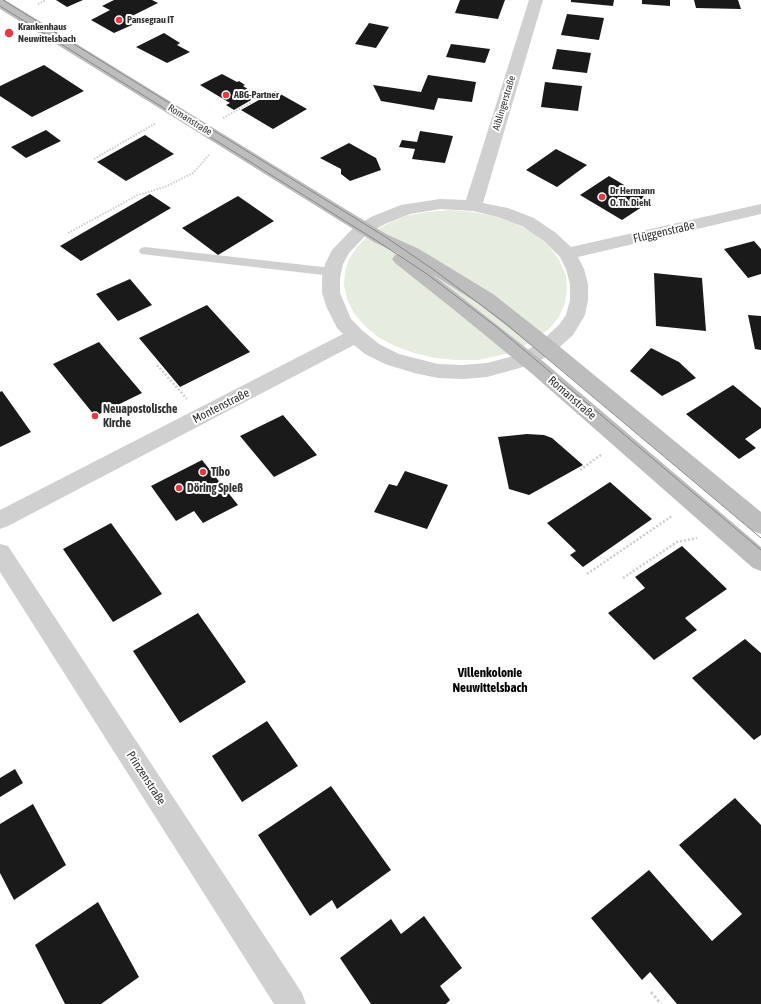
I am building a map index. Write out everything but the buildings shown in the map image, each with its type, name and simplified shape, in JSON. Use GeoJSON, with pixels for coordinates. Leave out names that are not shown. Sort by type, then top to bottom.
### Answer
{"type":"FeatureCollection","features":[{"type":"Feature","properties":{"kind":"main road","name":"Romanstraße"},"geometry":{"type":"LineString","coordinates":[[0,3],[372,233],[413,253],[460,282],[507,315],[547,347],[761,525]]}},
{"type":"Feature","properties":{"kind":"main road","name":"Romanstraße"},"geometry":{"type":"LineString","coordinates":[[372,233],[404,263],[460,304],[527,359],[761,561]]}},
{"type":"Feature","properties":{"kind":"street","name":"Aiblingerstraße"},"geometry":{"type":"LineString","coordinates":[[473,206],[536,0]]}},
{"type":"Feature","properties":{"kind":"street"},"geometry":{"type":"LineString","coordinates":[[440,204],[473,206],[502,212],[528,222],[550,237],[567,254],[575,269],[579,284],[579,300],[574,315],[566,330],[547,347],[527,359],[510,365],[487,370],[463,372],[438,371],[414,366],[392,359],[372,349],[356,336],[344,323],[336,308],[331,293],[332,272],[341,250],[352,238],[372,233],[378,220],[408,209],[440,204]]}},
{"type":"Feature","properties":{"kind":"street","name":"Flüggenstraße"},"geometry":{"type":"LineString","coordinates":[[567,254],[761,209]]}},
{"type":"Feature","properties":{"kind":"street","name":"Montenstraße"},"geometry":{"type":"LineString","coordinates":[[0,520],[356,336]]}},
{"type":"Feature","properties":{"kind":"street","name":"Prinzenstraße"},"geometry":{"type":"LineString","coordinates":[[0,553],[291,1004]]}},
{"type":"Feature","properties":{"kind":"lane"},"geometry":{"type":"LineString","coordinates":[[145,251],[332,272]]}},
{"type":"Feature","properties":{"kind":"path"},"geometry":{"type":"LineString","coordinates":[[204,129],[252,102]]}},
{"type":"Feature","properties":{"kind":"path"},"geometry":{"type":"LineString","coordinates":[[94,159],[176,112]]}},
{"type":"Feature","properties":{"kind":"path"},"geometry":{"type":"LineString","coordinates":[[68,233],[138,194],[166,187],[193,173],[213,152],[227,143]]}},
{"type":"Feature","properties":{"kind":"path"},"geometry":{"type":"LineString","coordinates":[[157,365],[202,416]]}},
{"type":"Feature","properties":{"kind":"path"},"geometry":{"type":"LineString","coordinates":[[587,574],[693,502]]}},
{"type":"Feature","properties":{"kind":"path"},"geometry":{"type":"LineString","coordinates":[[623,578],[677,542],[696,539],[718,523]]}},
{"type":"Feature","properties":{"kind":"path"},"geometry":{"type":"LineString","coordinates":[[651,992],[661,1004]]}},
{"type":"Feature","properties":{"kind":"shaded area"},"geometry":{"type":"Polygon","coordinates":[[[450,210],[494,216],[515,223],[533,233],[548,245],[559,260],[566,275],[567,289],[565,303],[559,317],[549,329],[530,343],[506,354],[478,360],[435,358],[414,353],[395,346],[378,337],[364,325],[354,313],[347,299],[344,285],[345,272],[349,259],[357,247],[370,234],[387,224],[406,216],[450,210]]]}},
{"type":"Feature","properties":{"kind":"tram line"},"geometry":{"type":"LineString","coordinates":[[3,0],[384,236],[434,270],[505,323],[761,538]]}},
{"type":"Feature","properties":{"kind":"tram line"},"geometry":{"type":"LineString","coordinates":[[0,6],[377,241],[427,274],[498,328],[761,550]]}},
{"type":"Feature","properties":{"kind":"place","name":"Pansegrau IT"},"geometry":{"type":"Point","coordinates":[119,20]}},
{"type":"Feature","properties":{"kind":"place","name":"Krankenhaus Neuwittelsbach"},"geometry":{"type":"Point","coordinates":[9,33]}},
{"type":"Feature","properties":{"kind":"place","name":"ABG-Partner"},"geometry":{"type":"Point","coordinates":[226,95]}},
{"type":"Feature","properties":{"kind":"place","name":"Dr Hermann O. Th. Diehl"},"geometry":{"type":"Point","coordinates":[602,197]}},
{"type":"Feature","properties":{"kind":"place","name":"Neuapostolische Kirche"},"geometry":{"type":"Point","coordinates":[95,416]}},
{"type":"Feature","properties":{"kind":"place","name":"Tibo"},"geometry":{"type":"Point","coordinates":[203,472]}},
{"type":"Feature","properties":{"kind":"place","name":"Döring Spieß"},"geometry":{"type":"Point","coordinates":[179,488]}},
{"type":"Feature","properties":{"kind":"district","name":"Villenkolonie Neuwittelsbach"},"geometry":{"type":"Point","coordinates":[490,680]}}]}
